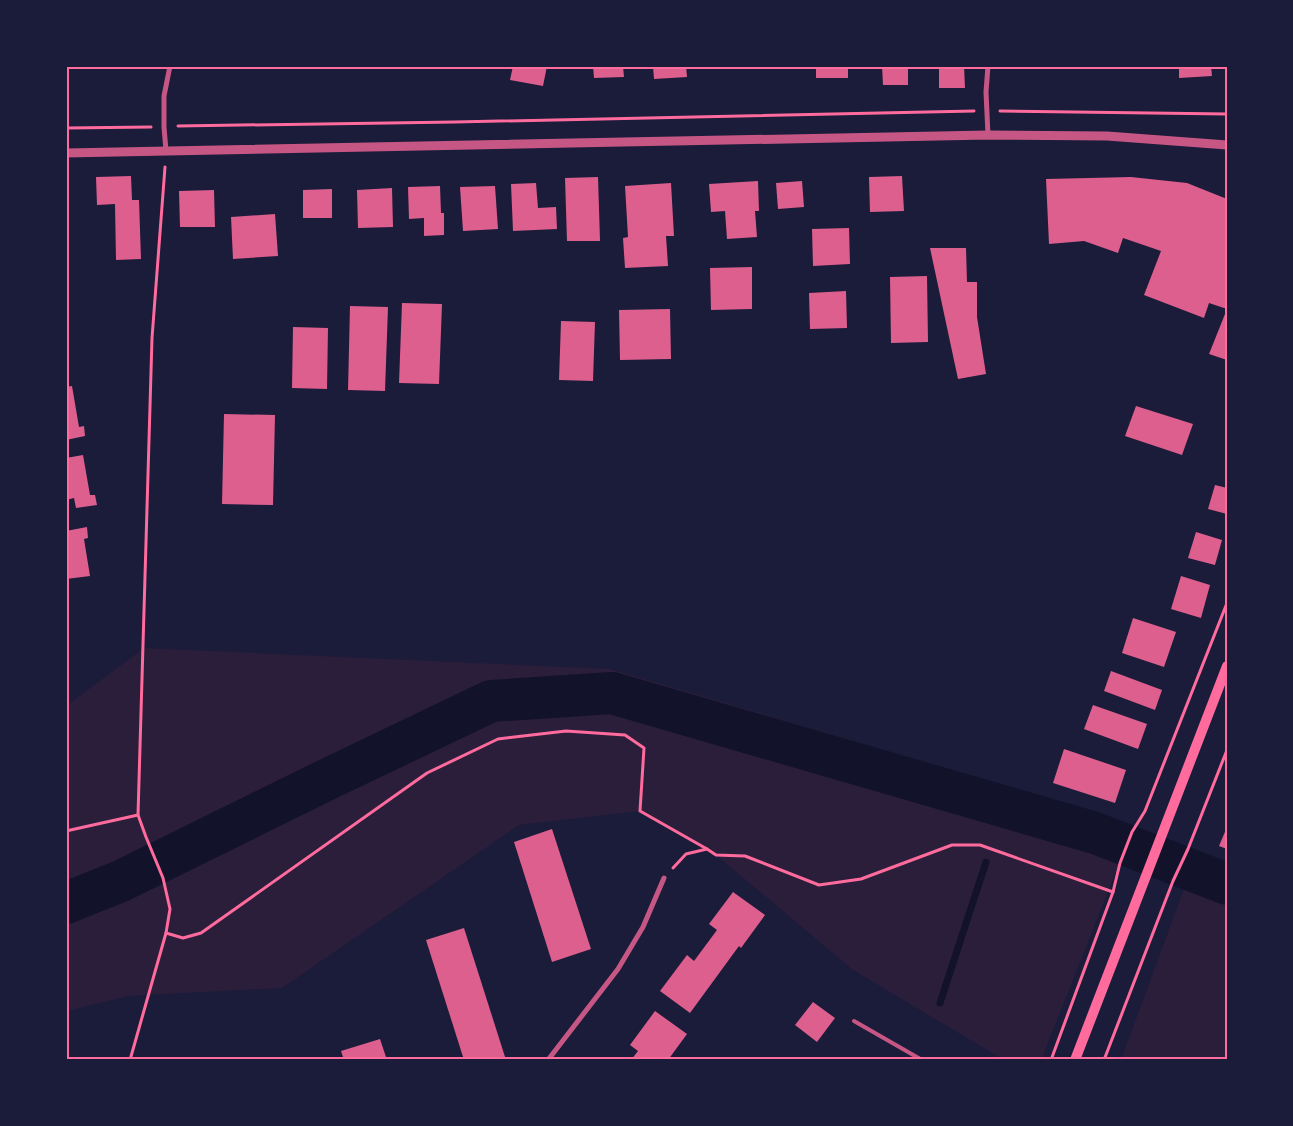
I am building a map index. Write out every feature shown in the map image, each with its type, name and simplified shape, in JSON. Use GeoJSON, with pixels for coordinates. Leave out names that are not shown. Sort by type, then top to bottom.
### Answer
{"type":"FeatureCollection","features":[{"type":"Feature","properties":{"kind":"main road"},"geometry":{"type":"LineString","coordinates":[[1075,1060],[1227,666]]}},
{"type":"Feature","properties":{"kind":"street"},"geometry":{"type":"LineString","coordinates":[[166,151],[164,96],[170,66]]}},
{"type":"Feature","properties":{"kind":"street"},"geometry":{"type":"LineString","coordinates":[[988,66],[986,92],[988,135]]}},
{"type":"Feature","properties":{"kind":"street"},"geometry":{"type":"LineString","coordinates":[[66,154],[988,135],[1107,136],[1227,145]]}},
{"type":"Feature","properties":{"kind":"street"},"geometry":{"type":"LineString","coordinates":[[548,1060],[618,968],[643,927],[664,878]]}},
{"type":"Feature","properties":{"kind":"lane"},"geometry":{"type":"LineString","coordinates":[[854,1021],[922,1060]]}},
{"type":"Feature","properties":{"kind":"path"},"geometry":{"type":"LineString","coordinates":[[66,128],[475,122],[986,111],[1227,114]]}},
{"type":"Feature","properties":{"kind":"path"},"geometry":{"type":"LineString","coordinates":[[130,1060],[166,933],[170,909],[163,878],[138,815],[152,338],[166,151]]}},
{"type":"Feature","properties":{"kind":"path"},"geometry":{"type":"LineString","coordinates":[[1051,1060],[1113,892],[1120,863],[1132,832],[1145,811],[1227,603]]}},
{"type":"Feature","properties":{"kind":"path"},"geometry":{"type":"LineString","coordinates":[[166,933],[183,938],[201,934],[426,773],[498,739],[566,732],[625,735],[644,748],[640,811],[707,848],[716,855],[745,856],[819,885],[861,879],[952,845],[980,845],[1113,892]]}},
{"type":"Feature","properties":{"kind":"path"},"geometry":{"type":"LineString","coordinates":[[1104,1060],[1173,881],[1188,850],[1227,750]]}},
{"type":"Feature","properties":{"kind":"path"},"geometry":{"type":"LineString","coordinates":[[66,831],[138,815]]}},
{"type":"Feature","properties":{"kind":"path"},"geometry":{"type":"LineString","coordinates":[[664,878],[686,854],[707,848]]}},
{"type":"Feature","properties":{"kind":"shaded area"},"geometry":{"type":"Polygon","coordinates":[[[144,648],[610,669],[851,740],[1132,832],[1041,1060],[1004,1060],[853,970],[716,855],[640,811],[519,825],[282,988],[129,996],[66,1011],[66,706],[144,648]]]}},
{"type":"Feature","properties":{"kind":"shaded area"},"geometry":{"type":"Polygon","coordinates":[[[1191,870],[1227,884],[1227,1060],[1121,1060],[1191,870]]]}},
{"type":"Feature","properties":{"kind":"building"},"geometry":{"type":"Polygon","coordinates":[[[513,66],[547,66],[543,86],[510,80],[513,66]]]}},
{"type":"Feature","properties":{"kind":"building"},"geometry":{"type":"Polygon","coordinates":[[[593,66],[623,66],[624,77],[594,78],[593,66]]]}},
{"type":"Feature","properties":{"kind":"building"},"geometry":{"type":"Polygon","coordinates":[[[653,66],[686,66],[687,77],[654,79],[653,66]]]}},
{"type":"Feature","properties":{"kind":"building"},"geometry":{"type":"Polygon","coordinates":[[[816,66],[848,66],[848,78],[816,78],[816,66]]]}},
{"type":"Feature","properties":{"kind":"building"},"geometry":{"type":"Polygon","coordinates":[[[882,66],[908,66],[908,85],[883,85],[882,66]]]}},
{"type":"Feature","properties":{"kind":"building"},"geometry":{"type":"Polygon","coordinates":[[[939,66],[964,66],[965,88],[939,88],[939,66]]]}},
{"type":"Feature","properties":{"kind":"building"},"geometry":{"type":"Polygon","coordinates":[[[1179,66],[1211,66],[1212,76],[1179,78],[1179,66]]]}},
{"type":"Feature","properties":{"kind":"building"},"geometry":{"type":"Polygon","coordinates":[[[131,176],[132,200],[139,200],[141,259],[116,260],[115,204],[97,205],[96,177],[131,176]]]}},
{"type":"Feature","properties":{"kind":"building"},"geometry":{"type":"Polygon","coordinates":[[[902,176],[904,211],[870,212],[869,177],[902,176]]]}},
{"type":"Feature","properties":{"kind":"building"},"geometry":{"type":"Polygon","coordinates":[[[598,177],[600,241],[567,241],[565,178],[598,177]]]}},
{"type":"Feature","properties":{"kind":"building"},"geometry":{"type":"Polygon","coordinates":[[[1131,177],[1187,183],[1227,199],[1227,309],[1209,303],[1204,318],[1144,295],[1161,251],[1123,238],[1118,253],[1084,241],[1049,244],[1046,179],[1131,177]]]}},
{"type":"Feature","properties":{"kind":"building"},"geometry":{"type":"Polygon","coordinates":[[[758,181],[759,211],[755,211],[757,237],[727,239],[725,211],[711,212],[709,184],[758,181]]]}},
{"type":"Feature","properties":{"kind":"building"},"geometry":{"type":"Polygon","coordinates":[[[802,181],[804,207],[778,209],[776,183],[802,181]]]}},
{"type":"Feature","properties":{"kind":"building"},"geometry":{"type":"Polygon","coordinates":[[[536,183],[538,208],[556,207],[557,229],[513,231],[511,184],[536,183]]]}},
{"type":"Feature","properties":{"kind":"building"},"geometry":{"type":"Polygon","coordinates":[[[671,183],[674,236],[666,236],[668,266],[625,268],[623,238],[628,237],[625,186],[671,183]]]}},
{"type":"Feature","properties":{"kind":"building"},"geometry":{"type":"Polygon","coordinates":[[[440,186],[441,213],[444,213],[444,235],[424,236],[424,218],[409,219],[408,187],[440,186]]]}},
{"type":"Feature","properties":{"kind":"building"},"geometry":{"type":"Polygon","coordinates":[[[495,186],[498,229],[463,231],[460,187],[495,186]]]}},
{"type":"Feature","properties":{"kind":"building"},"geometry":{"type":"Polygon","coordinates":[[[392,188],[393,227],[358,228],[357,190],[392,188]]]}},
{"type":"Feature","properties":{"kind":"building"},"geometry":{"type":"Polygon","coordinates":[[[332,189],[332,218],[303,218],[303,190],[332,189]]]}},
{"type":"Feature","properties":{"kind":"building"},"geometry":{"type":"Polygon","coordinates":[[[214,190],[215,227],[180,227],[179,191],[214,190]]]}},
{"type":"Feature","properties":{"kind":"building"},"geometry":{"type":"Polygon","coordinates":[[[275,214],[278,256],[233,259],[231,217],[275,214]]]}},
{"type":"Feature","properties":{"kind":"building"},"geometry":{"type":"Polygon","coordinates":[[[849,228],[850,264],[813,266],[812,229],[849,228]]]}},
{"type":"Feature","properties":{"kind":"building"},"geometry":{"type":"Polygon","coordinates":[[[930,248],[966,248],[967,282],[977,282],[977,317],[986,374],[958,379],[930,248]]]}},
{"type":"Feature","properties":{"kind":"building"},"geometry":{"type":"Polygon","coordinates":[[[752,267],[752,309],[711,310],[710,268],[752,267]]]}},
{"type":"Feature","properties":{"kind":"building"},"geometry":{"type":"Polygon","coordinates":[[[927,276],[928,342],[891,343],[890,277],[927,276]]]}},
{"type":"Feature","properties":{"kind":"building"},"geometry":{"type":"Polygon","coordinates":[[[846,291],[847,328],[810,329],[809,293],[846,291]]]}},
{"type":"Feature","properties":{"kind":"building"},"geometry":{"type":"Polygon","coordinates":[[[402,303],[442,304],[439,384],[399,383],[402,303]]]}},
{"type":"Feature","properties":{"kind":"building"},"geometry":{"type":"Polygon","coordinates":[[[350,306],[388,307],[385,391],[348,390],[350,306]]]}},
{"type":"Feature","properties":{"kind":"building"},"geometry":{"type":"Polygon","coordinates":[[[670,309],[671,359],[620,360],[619,310],[670,309]]]}},
{"type":"Feature","properties":{"kind":"building"},"geometry":{"type":"Polygon","coordinates":[[[1227,309],[1227,360],[1209,354],[1227,309]]]}},
{"type":"Feature","properties":{"kind":"building"},"geometry":{"type":"Polygon","coordinates":[[[561,321],[595,322],[593,381],[559,380],[561,321]]]}},
{"type":"Feature","properties":{"kind":"building"},"geometry":{"type":"Polygon","coordinates":[[[293,327],[328,328],[327,389],[292,388],[293,327]]]}},
{"type":"Feature","properties":{"kind":"building"},"geometry":{"type":"Polygon","coordinates":[[[72,386],[79,427],[84,426],[85,436],[66,440],[66,387],[72,386]]]}},
{"type":"Feature","properties":{"kind":"building"},"geometry":{"type":"Polygon","coordinates":[[[1136,406],[1193,424],[1182,455],[1125,436],[1136,406]]]}},
{"type":"Feature","properties":{"kind":"building"},"geometry":{"type":"Polygon","coordinates":[[[224,414],[275,415],[273,505],[222,504],[224,414]]]}},
{"type":"Feature","properties":{"kind":"building"},"geometry":{"type":"Polygon","coordinates":[[[83,455],[90,495],[95,495],[97,505],[76,508],[74,498],[66,500],[66,458],[83,455]]]}},
{"type":"Feature","properties":{"kind":"building"},"geometry":{"type":"Polygon","coordinates":[[[1215,485],[1227,488],[1227,514],[1208,509],[1215,485]]]}},
{"type":"Feature","properties":{"kind":"building"},"geometry":{"type":"Polygon","coordinates":[[[87,527],[88,538],[84,539],[90,576],[66,579],[66,531],[87,527]]]}},
{"type":"Feature","properties":{"kind":"building"},"geometry":{"type":"Polygon","coordinates":[[[1196,532],[1222,540],[1215,565],[1188,558],[1196,532]]]}},
{"type":"Feature","properties":{"kind":"building"},"geometry":{"type":"Polygon","coordinates":[[[1181,576],[1210,585],[1201,618],[1171,609],[1181,576]]]}},
{"type":"Feature","properties":{"kind":"building"},"geometry":{"type":"Polygon","coordinates":[[[1133,618],[1176,632],[1164,667],[1122,653],[1133,618]]]}},
{"type":"Feature","properties":{"kind":"building"},"geometry":{"type":"Polygon","coordinates":[[[1111,671],[1162,690],[1155,710],[1104,691],[1111,671]]]}},
{"type":"Feature","properties":{"kind":"building"},"geometry":{"type":"Polygon","coordinates":[[[1093,705],[1147,724],[1138,749],[1084,729],[1093,705]]]}},
{"type":"Feature","properties":{"kind":"building"},"geometry":{"type":"Polygon","coordinates":[[[1064,749],[1126,770],[1115,803],[1053,783],[1064,749]]]}},
{"type":"Feature","properties":{"kind":"building"},"geometry":{"type":"Polygon","coordinates":[[[1227,827],[1227,849],[1219,846],[1227,827]]]}},
{"type":"Feature","properties":{"kind":"building"},"geometry":{"type":"Polygon","coordinates":[[[552,829],[591,949],[552,962],[514,842],[552,829]]]}},
{"type":"Feature","properties":{"kind":"building"},"geometry":{"type":"Polygon","coordinates":[[[733,892],[765,915],[741,948],[739,946],[690,1013],[660,991],[687,955],[694,961],[717,930],[709,924],[733,892]]]}},
{"type":"Feature","properties":{"kind":"building"},"geometry":{"type":"Polygon","coordinates":[[[464,928],[506,1060],[464,1060],[426,940],[464,928]]]}},
{"type":"Feature","properties":{"kind":"building"},"geometry":{"type":"Polygon","coordinates":[[[813,1002],[835,1018],[817,1042],[795,1025],[813,1002]]]}},
{"type":"Feature","properties":{"kind":"building"},"geometry":{"type":"Polygon","coordinates":[[[655,1011],[687,1034],[668,1060],[631,1060],[638,1051],[630,1045],[655,1011]]]}},
{"type":"Feature","properties":{"kind":"building"},"geometry":{"type":"Polygon","coordinates":[[[380,1039],[387,1060],[344,1060],[341,1051],[380,1039]]]}},
{"type":"Feature","properties":{"kind":"waterway"},"geometry":{"type":"LineString","coordinates":[[66,903],[121,881],[491,701],[612,693],[1095,833],[1227,884]]}},
{"type":"Feature","properties":{"kind":"waterway"},"geometry":{"type":"LineString","coordinates":[[940,1003],[986,862]]}}]}
